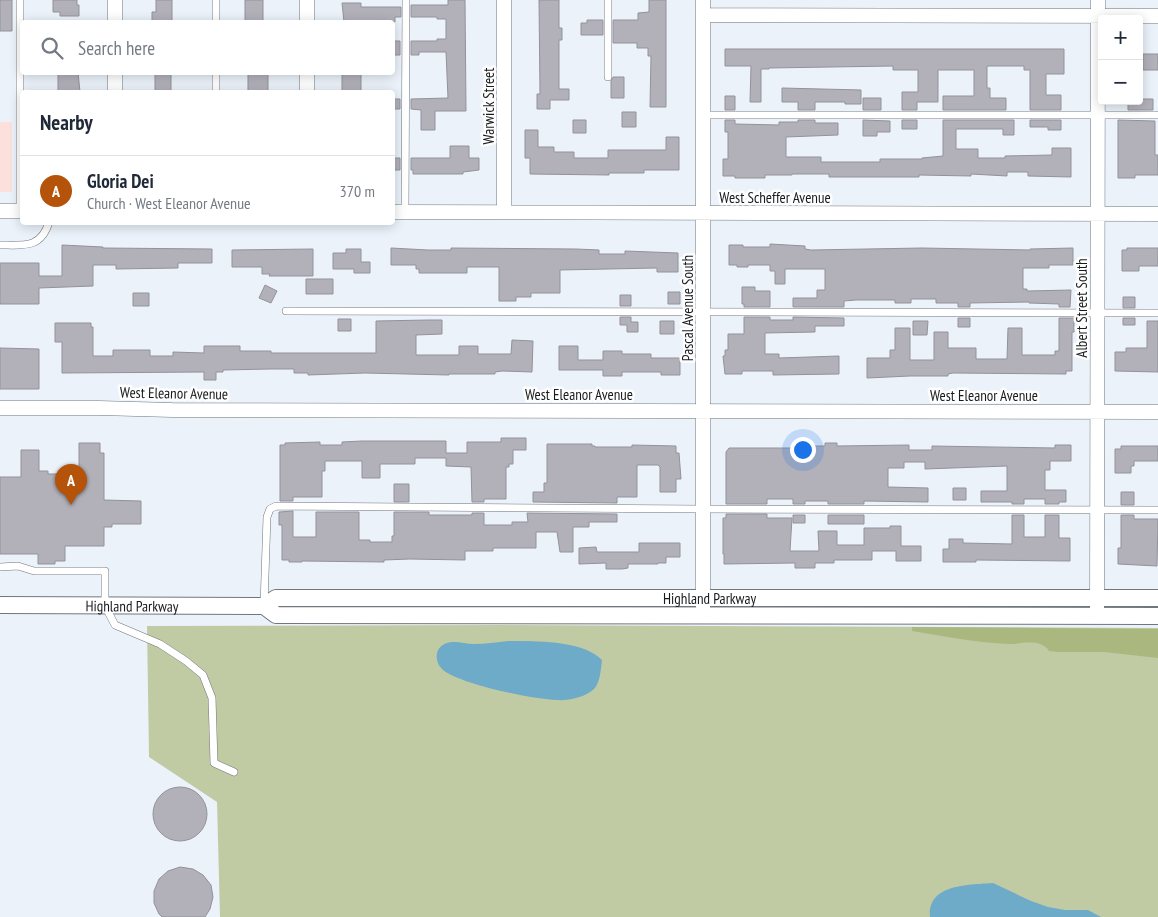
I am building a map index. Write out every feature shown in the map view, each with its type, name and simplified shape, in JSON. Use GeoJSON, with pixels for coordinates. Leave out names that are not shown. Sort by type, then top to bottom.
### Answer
{"type":"FeatureCollection","features":[{"type":"Feature","properties":{"kind":"street"},"geometry":{"type":"LineString","coordinates":[[115,0],[115,20]]}},
{"type":"Feature","properties":{"kind":"street"},"geometry":{"type":"LineString","coordinates":[[307,0],[307,20]]}},
{"type":"Feature","properties":{"kind":"street","name":"Warwick Street"},"geometry":{"type":"LineString","coordinates":[[504,0],[504,212]]}},
{"type":"Feature","properties":{"kind":"street","name":"Pascal Avenue South"},"geometry":{"type":"LineString","coordinates":[[703,0],[703,615]]}},
{"type":"Feature","properties":{"kind":"street","name":"Albert Street South"},"geometry":{"type":"LineString","coordinates":[[1098,0],[1098,15]]}},
{"type":"Feature","properties":{"kind":"street"},"geometry":{"type":"LineString","coordinates":[[703,15],[1098,16]]}},
{"type":"Feature","properties":{"kind":"street"},"geometry":{"type":"LineString","coordinates":[[1143,16],[1158,16]]}},
{"type":"Feature","properties":{"kind":"street","name":"Albert Street South"},"geometry":{"type":"LineString","coordinates":[[1097,616],[1098,60]]}},
{"type":"Feature","properties":{"kind":"street"},"geometry":{"type":"LineString","coordinates":[[115,75],[115,90]]}},
{"type":"Feature","properties":{"kind":"street"},"geometry":{"type":"LineString","coordinates":[[307,75],[307,90]]}},
{"type":"Feature","properties":{"kind":"street"},"geometry":{"type":"LineString","coordinates":[[0,211],[20,211]]}},
{"type":"Feature","properties":{"kind":"street","name":"West Scheffer Avenue"},"geometry":{"type":"LineString","coordinates":[[399,212],[1158,214]]}},
{"type":"Feature","properties":{"kind":"street","name":"West Eleanor Avenue"},"geometry":{"type":"LineString","coordinates":[[0,408],[1158,412]]}},
{"type":"Feature","properties":{"kind":"street","name":"Highland Parkway"},"geometry":{"type":"LineString","coordinates":[[0,606],[264,606],[276,598],[1158,598]]}},
{"type":"Feature","properties":{"kind":"street","name":"Highland Parkway"},"geometry":{"type":"LineString","coordinates":[[264,606],[276,615],[1158,616]]}},
{"type":"Feature","properties":{"kind":"lane"},"geometry":{"type":"LineString","coordinates":[[20,0],[20,20]]}},
{"type":"Feature","properties":{"kind":"lane"},"geometry":{"type":"LineString","coordinates":[[216,0],[216,20]]}},
{"type":"Feature","properties":{"kind":"lane"},"geometry":{"type":"LineString","coordinates":[[399,212],[406,0]]}},
{"type":"Feature","properties":{"kind":"lane"},"geometry":{"type":"LineString","coordinates":[[608,0],[608,77]]}},
{"type":"Feature","properties":{"kind":"lane"},"geometry":{"type":"LineString","coordinates":[[20,75],[20,90]]}},
{"type":"Feature","properties":{"kind":"lane"},"geometry":{"type":"LineString","coordinates":[[216,75],[216,90]]}},
{"type":"Feature","properties":{"kind":"lane"},"geometry":{"type":"LineString","coordinates":[[703,115],[1158,116]]}},
{"type":"Feature","properties":{"kind":"lane"},"geometry":{"type":"LineString","coordinates":[[0,245],[31,245],[41,239],[48,225]]}},
{"type":"Feature","properties":{"kind":"lane"},"geometry":{"type":"LineString","coordinates":[[286,311],[1158,313]]}},
{"type":"Feature","properties":{"kind":"lane"},"geometry":{"type":"LineString","coordinates":[[264,606],[267,517],[270,510],[276,506],[1158,510]]}},
{"type":"Feature","properties":{"kind":"lane"},"geometry":{"type":"LineString","coordinates":[[0,567],[18,566],[34,571],[105,571],[105,606],[115,625],[160,644],[204,675],[212,698],[214,763],[234,772]]}},
{"type":"Feature","properties":{"kind":"shaded area"},"geometry":{"type":"Polygon","coordinates":[[[0,122],[12,122],[12,192],[0,192],[0,122]]]}},
{"type":"Feature","properties":{"kind":"green space"},"geometry":{"type":"Polygon","coordinates":[[[494,625],[1158,628],[1158,917],[220,917],[217,802],[149,757],[147,626],[494,625]]]}},
{"type":"Feature","properties":{"kind":"green space"},"geometry":{"type":"Polygon","coordinates":[[[912,627],[1158,629],[1158,658],[1104,652],[1049,651],[1041,644],[1036,643],[1009,644],[972,641],[912,631],[912,627]]]}},
{"type":"Feature","properties":{"kind":"water"},"geometry":{"type":"Polygon","coordinates":[[[508,641],[558,643],[571,645],[594,653],[602,660],[598,683],[591,692],[577,698],[546,699],[515,694],[465,681],[443,670],[438,663],[438,651],[447,643],[478,644],[508,641]]]}},
{"type":"Feature","properties":{"kind":"water"},"geometry":{"type":"Polygon","coordinates":[[[993,883],[1048,907],[1065,910],[1088,910],[1101,917],[930,917],[931,906],[935,898],[943,892],[963,886],[993,883]]]}},
{"type":"Feature","properties":{"kind":"building"},"geometry":{"type":"Polygon","coordinates":[[[0,0],[12,0],[12,31],[0,31],[0,0]]]}},
{"type":"Feature","properties":{"kind":"building"},"geometry":{"type":"Polygon","coordinates":[[[53,0],[77,0],[79,16],[60,16],[60,12],[53,12],[53,0]]]}},
{"type":"Feature","properties":{"kind":"building"},"geometry":{"type":"Polygon","coordinates":[[[156,0],[172,0],[172,20],[152,20],[152,12],[156,12],[156,0]]]}},
{"type":"Feature","properties":{"kind":"building"},"geometry":{"type":"Polygon","coordinates":[[[245,0],[263,0],[263,20],[245,20],[245,0]]]}},
{"type":"Feature","properties":{"kind":"building"},"geometry":{"type":"Polygon","coordinates":[[[448,0],[465,0],[466,111],[435,111],[435,130],[421,130],[421,110],[411,109],[411,99],[448,98],[446,52],[419,52],[419,55],[411,55],[411,41],[446,39],[446,19],[411,17],[411,5],[448,5],[448,0]]]}},
{"type":"Feature","properties":{"kind":"building"},"geometry":{"type":"Polygon","coordinates":[[[539,0],[559,0],[559,28],[562,28],[562,40],[559,40],[559,89],[569,89],[569,100],[550,100],[550,109],[537,109],[537,94],[540,94],[539,0]]]}},
{"type":"Feature","properties":{"kind":"building"},"geometry":{"type":"Polygon","coordinates":[[[649,0],[666,0],[666,107],[650,107],[651,56],[648,56],[648,48],[637,48],[637,43],[613,43],[613,20],[638,20],[638,13],[649,12],[649,0]]]}},
{"type":"Feature","properties":{"kind":"building"},"geometry":{"type":"Polygon","coordinates":[[[342,3],[361,3],[361,7],[401,7],[401,17],[395,17],[395,20],[344,20],[342,3]]]}},
{"type":"Feature","properties":{"kind":"building"},"geometry":{"type":"Polygon","coordinates":[[[587,20],[603,20],[603,35],[581,35],[581,23],[587,23],[587,20]]]}},
{"type":"Feature","properties":{"kind":"building"},"geometry":{"type":"Polygon","coordinates":[[[395,41],[400,41],[400,55],[395,55],[395,41]]]}},
{"type":"Feature","properties":{"kind":"building"},"geometry":{"type":"Polygon","coordinates":[[[725,49],[1064,49],[1064,74],[1046,74],[1046,95],[1061,95],[1061,110],[1030,110],[1030,70],[1024,70],[1024,66],[987,66],[987,88],[990,88],[990,98],[1006,98],[1006,110],[943,110],[943,96],[974,96],[974,70],[938,70],[938,102],[917,102],[917,110],[902,110],[902,92],[918,92],[918,70],[893,70],[893,66],[761,69],[761,102],[750,102],[751,66],[725,66],[725,49]]]}},
{"type":"Feature","properties":{"kind":"building"},"geometry":{"type":"Polygon","coordinates":[[[1143,54],[1158,54],[1158,70],[1143,70],[1143,54]]]}},
{"type":"Feature","properties":{"kind":"building"},"geometry":{"type":"Polygon","coordinates":[[[58,75],[78,75],[80,90],[58,90],[58,75]]]}},
{"type":"Feature","properties":{"kind":"building"},"geometry":{"type":"Polygon","coordinates":[[[155,75],[171,75],[171,90],[155,90],[155,75]]]}},
{"type":"Feature","properties":{"kind":"building"},"geometry":{"type":"Polygon","coordinates":[[[248,75],[268,75],[268,90],[248,90],[248,75]]]}},
{"type":"Feature","properties":{"kind":"building"},"geometry":{"type":"Polygon","coordinates":[[[342,75],[361,75],[361,90],[342,90],[342,75]]]}},
{"type":"Feature","properties":{"kind":"building"},"geometry":{"type":"Polygon","coordinates":[[[613,77],[624,77],[624,98],[611,98],[611,81],[613,77]]]}},
{"type":"Feature","properties":{"kind":"building"},"geometry":{"type":"Polygon","coordinates":[[[782,88],[861,90],[861,104],[815,102],[815,110],[798,110],[798,102],[782,102],[782,88]]]}},
{"type":"Feature","properties":{"kind":"building"},"geometry":{"type":"Polygon","coordinates":[[[725,96],[735,96],[735,110],[725,110],[725,96]]]}},
{"type":"Feature","properties":{"kind":"building"},"geometry":{"type":"Polygon","coordinates":[[[863,98],[881,98],[881,110],[863,110],[863,98]]]}},
{"type":"Feature","properties":{"kind":"building"},"geometry":{"type":"Polygon","coordinates":[[[395,99],[400,99],[400,109],[395,109],[395,99]]]}},
{"type":"Feature","properties":{"kind":"building"},"geometry":{"type":"Polygon","coordinates":[[[1143,99],[1153,99],[1153,110],[1128,110],[1128,105],[1143,105],[1143,99]]]}},
{"type":"Feature","properties":{"kind":"building"},"geometry":{"type":"Polygon","coordinates":[[[622,112],[636,112],[636,127],[622,127],[622,112]]]}},
{"type":"Feature","properties":{"kind":"building"},"geometry":{"type":"Polygon","coordinates":[[[573,120],[586,120],[586,133],[573,133],[573,120]]]}},
{"type":"Feature","properties":{"kind":"building"},"geometry":{"type":"Polygon","coordinates":[[[725,120],[735,120],[735,124],[779,125],[779,122],[798,122],[798,120],[815,120],[815,123],[838,123],[838,135],[786,137],[786,157],[821,157],[821,162],[880,162],[880,159],[922,159],[943,156],[943,120],[1014,120],[1014,135],[1003,135],[1003,129],[956,129],[956,149],[978,149],[978,158],[1005,158],[1005,156],[1052,155],[1052,148],[1071,148],[1071,177],[1028,176],[1028,172],[1007,172],[1007,176],[971,174],[971,176],[829,177],[829,174],[792,174],[765,175],[765,178],[735,178],[735,176],[723,176],[723,159],[728,159],[728,132],[725,132],[725,120]]]}},
{"type":"Feature","properties":{"kind":"building"},"geometry":{"type":"Polygon","coordinates":[[[863,120],[890,121],[890,132],[877,132],[877,136],[863,136],[863,120]]]}},
{"type":"Feature","properties":{"kind":"building"},"geometry":{"type":"Polygon","coordinates":[[[902,120],[917,120],[917,129],[902,129],[902,120]]]}},
{"type":"Feature","properties":{"kind":"building"},"geometry":{"type":"Polygon","coordinates":[[[1030,120],[1061,120],[1061,130],[1048,130],[1048,127],[1030,127],[1030,120]]]}},
{"type":"Feature","properties":{"kind":"building"},"geometry":{"type":"Polygon","coordinates":[[[1118,120],[1155,121],[1155,155],[1158,155],[1158,175],[1135,175],[1135,178],[1118,178],[1118,120]]]}},
{"type":"Feature","properties":{"kind":"building"},"geometry":{"type":"Polygon","coordinates":[[[525,130],[538,130],[538,147],[554,147],[554,152],[574,152],[574,158],[608,158],[608,150],[666,150],[666,137],[679,137],[679,170],[644,170],[644,173],[609,173],[609,175],[530,174],[530,158],[525,158],[525,130]]]}},
{"type":"Feature","properties":{"kind":"building"},"geometry":{"type":"Polygon","coordinates":[[[450,146],[469,146],[469,158],[479,158],[479,170],[463,172],[463,174],[413,174],[411,158],[450,158],[450,146]]]}},
{"type":"Feature","properties":{"kind":"building"},"geometry":{"type":"Polygon","coordinates":[[[395,158],[400,158],[400,170],[395,170],[395,158]]]}},
{"type":"Feature","properties":{"kind":"building"},"geometry":{"type":"Polygon","coordinates":[[[770,244],[805,246],[805,249],[811,250],[922,248],[1030,250],[1073,248],[1073,265],[1049,265],[1049,268],[1023,268],[1023,289],[1027,289],[1027,291],[1071,290],[1070,307],[1059,307],[1059,304],[1029,302],[970,303],[970,307],[958,307],[958,303],[936,303],[936,299],[911,299],[911,303],[895,303],[895,300],[856,300],[844,301],[844,307],[793,307],[793,298],[817,298],[817,290],[825,290],[825,269],[785,269],[785,284],[775,284],[775,271],[770,271],[770,265],[737,267],[737,265],[729,265],[729,245],[770,247],[770,244]]]}},
{"type":"Feature","properties":{"kind":"building"},"geometry":{"type":"Polygon","coordinates":[[[62,245],[103,248],[212,249],[212,263],[178,263],[178,268],[116,269],[116,265],[93,265],[93,286],[39,288],[39,304],[0,304],[0,263],[39,263],[39,276],[62,276],[62,245]]]}},
{"type":"Feature","properties":{"kind":"building"},"geometry":{"type":"Polygon","coordinates":[[[391,248],[428,250],[451,250],[451,248],[576,249],[599,250],[599,254],[625,254],[625,251],[678,253],[678,272],[657,272],[657,268],[560,270],[560,293],[531,293],[531,297],[516,297],[516,301],[499,301],[499,267],[467,267],[467,273],[419,273],[416,265],[391,265],[391,248]]]}},
{"type":"Feature","properties":{"kind":"building"},"geometry":{"type":"Polygon","coordinates":[[[1127,248],[1158,248],[1158,266],[1139,266],[1139,271],[1122,271],[1122,250],[1127,250],[1127,248]]]}},
{"type":"Feature","properties":{"kind":"building"},"geometry":{"type":"Polygon","coordinates":[[[313,249],[313,276],[269,276],[270,274],[262,274],[262,267],[232,267],[232,250],[313,249]]]}},
{"type":"Feature","properties":{"kind":"building"},"geometry":{"type":"Polygon","coordinates":[[[346,249],[361,249],[361,262],[370,262],[370,273],[354,273],[354,269],[333,269],[333,253],[346,253],[346,249]]]}},
{"type":"Feature","properties":{"kind":"building"},"geometry":{"type":"Polygon","coordinates":[[[306,279],[333,279],[333,294],[306,294],[306,279]]]}},
{"type":"Feature","properties":{"kind":"building"},"geometry":{"type":"Polygon","coordinates":[[[265,285],[277,291],[271,303],[259,298],[265,285]]]}},
{"type":"Feature","properties":{"kind":"building"},"geometry":{"type":"Polygon","coordinates":[[[742,287],[755,287],[755,291],[770,291],[770,307],[744,307],[744,304],[742,304],[742,287]]]}},
{"type":"Feature","properties":{"kind":"building"},"geometry":{"type":"Polygon","coordinates":[[[668,292],[680,292],[680,304],[668,304],[668,292]]]}},
{"type":"Feature","properties":{"kind":"building"},"geometry":{"type":"Polygon","coordinates":[[[133,293],[149,293],[149,306],[133,306],[133,293]]]}},
{"type":"Feature","properties":{"kind":"building"},"geometry":{"type":"Polygon","coordinates":[[[620,295],[631,295],[631,306],[620,306],[620,295]]]}},
{"type":"Feature","properties":{"kind":"building"},"geometry":{"type":"Polygon","coordinates":[[[1123,297],[1135,297],[1135,308],[1123,308],[1123,297]]]}},
{"type":"Feature","properties":{"kind":"building"},"geometry":{"type":"Polygon","coordinates":[[[620,317],[631,317],[631,322],[638,322],[638,332],[627,332],[627,325],[620,325],[620,317]]]}},
{"type":"Feature","properties":{"kind":"building"},"geometry":{"type":"Polygon","coordinates":[[[744,317],[770,317],[770,320],[793,320],[793,317],[844,318],[844,326],[815,326],[815,332],[765,333],[765,354],[779,354],[779,358],[839,356],[839,374],[773,375],[773,371],[742,371],[742,374],[725,374],[723,356],[725,356],[725,350],[728,350],[728,334],[744,334],[744,317]]]}},
{"type":"Feature","properties":{"kind":"building"},"geometry":{"type":"Polygon","coordinates":[[[958,318],[970,318],[970,327],[958,327],[958,318]]]}},
{"type":"Feature","properties":{"kind":"building"},"geometry":{"type":"Polygon","coordinates":[[[1059,318],[1074,318],[1072,371],[1066,371],[1066,374],[953,373],[948,374],[948,376],[867,378],[867,358],[890,358],[890,350],[895,350],[895,328],[910,328],[910,360],[934,360],[934,332],[948,332],[948,348],[976,348],[976,359],[1007,359],[1008,328],[1022,328],[1022,355],[1055,355],[1055,351],[1059,351],[1059,318]]]}},
{"type":"Feature","properties":{"kind":"building"},"geometry":{"type":"Polygon","coordinates":[[[1123,318],[1135,318],[1135,325],[1123,325],[1123,318]]]}},
{"type":"Feature","properties":{"kind":"building"},"geometry":{"type":"Polygon","coordinates":[[[338,319],[351,319],[351,331],[338,331],[338,319]]]}},
{"type":"Feature","properties":{"kind":"building"},"geometry":{"type":"Polygon","coordinates":[[[442,320],[442,334],[416,335],[416,355],[459,355],[459,346],[478,346],[478,354],[511,354],[512,340],[533,341],[532,372],[502,371],[495,372],[495,374],[449,375],[365,373],[308,375],[308,373],[294,373],[294,369],[223,370],[223,372],[216,372],[216,380],[204,380],[204,372],[62,373],[62,342],[55,342],[55,323],[91,323],[91,327],[93,327],[93,356],[113,356],[113,350],[150,350],[150,356],[173,356],[173,352],[204,353],[204,346],[240,346],[240,351],[271,351],[271,353],[376,353],[376,321],[442,320]]]}},
{"type":"Feature","properties":{"kind":"building"},"geometry":{"type":"Polygon","coordinates":[[[660,321],[674,321],[674,334],[660,334],[660,321]]]}},
{"type":"Feature","properties":{"kind":"building"},"geometry":{"type":"Polygon","coordinates":[[[913,321],[928,321],[927,335],[913,335],[913,321]]]}},
{"type":"Feature","properties":{"kind":"building"},"geometry":{"type":"Polygon","coordinates":[[[1147,321],[1158,321],[1158,372],[1115,371],[1115,352],[1126,352],[1126,348],[1147,348],[1147,321]]]}},
{"type":"Feature","properties":{"kind":"building"},"geometry":{"type":"Polygon","coordinates":[[[559,346],[578,346],[578,360],[603,360],[603,351],[622,351],[622,354],[651,354],[651,358],[680,358],[680,375],[661,375],[661,372],[622,372],[622,376],[603,376],[603,370],[559,370],[559,346]]]}},
{"type":"Feature","properties":{"kind":"building"},"geometry":{"type":"Polygon","coordinates":[[[0,348],[39,349],[39,389],[0,389],[0,348]]]}},
{"type":"Feature","properties":{"kind":"building"},"geometry":{"type":"Polygon","coordinates":[[[501,438],[526,438],[526,450],[513,450],[513,464],[509,464],[509,467],[506,467],[506,499],[484,499],[484,502],[472,502],[471,467],[446,466],[446,458],[415,458],[415,464],[380,464],[380,478],[362,478],[362,461],[325,461],[325,471],[322,471],[322,497],[293,497],[293,501],[280,501],[280,445],[285,445],[285,443],[320,442],[320,445],[342,445],[342,442],[362,441],[446,441],[446,453],[467,453],[467,442],[501,442],[501,438]]]}},
{"type":"Feature","properties":{"kind":"building"},"geometry":{"type":"Polygon","coordinates":[[[79,443],[100,443],[100,453],[104,453],[104,500],[141,501],[141,524],[112,524],[112,527],[104,527],[104,546],[65,546],[65,561],[55,561],[55,564],[38,564],[38,554],[0,554],[0,477],[21,477],[21,450],[39,450],[39,471],[48,471],[48,474],[79,474],[79,443]]]}},
{"type":"Feature","properties":{"kind":"building"},"geometry":{"type":"Polygon","coordinates":[[[825,443],[837,443],[837,446],[909,445],[909,450],[932,450],[932,446],[1055,448],[1055,445],[1071,445],[1071,461],[1050,461],[1050,470],[1045,470],[1045,490],[1066,490],[1066,502],[1045,504],[1045,499],[1024,499],[1024,504],[981,502],[981,491],[1007,491],[1007,466],[925,469],[925,462],[904,462],[904,468],[888,468],[888,487],[928,488],[928,502],[864,501],[864,504],[828,504],[828,501],[805,501],[805,504],[793,504],[793,499],[767,499],[767,504],[726,504],[726,452],[729,448],[803,448],[803,446],[825,446],[825,443]]]}},
{"type":"Feature","properties":{"kind":"building"},"geometry":{"type":"Polygon","coordinates":[[[547,444],[592,444],[595,447],[632,447],[632,445],[676,446],[676,453],[679,453],[681,479],[676,479],[676,492],[660,492],[660,467],[658,465],[637,465],[637,497],[617,497],[617,503],[533,502],[533,492],[544,492],[544,483],[547,483],[547,444]]]}},
{"type":"Feature","properties":{"kind":"building"},"geometry":{"type":"Polygon","coordinates":[[[1121,446],[1158,446],[1158,461],[1134,461],[1134,466],[1131,466],[1131,473],[1115,473],[1115,449],[1121,449],[1121,446]]]}},
{"type":"Feature","properties":{"kind":"building"},"geometry":{"type":"Polygon","coordinates":[[[394,484],[409,484],[409,502],[394,502],[394,484]]]}},
{"type":"Feature","properties":{"kind":"building"},"geometry":{"type":"Polygon","coordinates":[[[953,488],[966,488],[966,500],[953,500],[953,488]]]}},
{"type":"Feature","properties":{"kind":"building"},"geometry":{"type":"Polygon","coordinates":[[[1121,492],[1134,492],[1134,505],[1121,505],[1121,492]]]}},
{"type":"Feature","properties":{"kind":"building"},"geometry":{"type":"Polygon","coordinates":[[[293,511],[293,537],[316,537],[316,512],[359,512],[359,540],[370,540],[370,542],[392,542],[392,536],[394,536],[394,512],[429,512],[429,515],[472,515],[472,513],[484,513],[484,525],[512,525],[512,522],[528,522],[527,513],[617,514],[617,522],[589,522],[589,527],[573,527],[573,552],[560,552],[557,532],[536,532],[536,548],[493,548],[493,551],[465,551],[465,560],[410,559],[384,560],[384,562],[289,562],[289,560],[282,560],[282,525],[279,525],[279,512],[293,511]]]}},
{"type":"Feature","properties":{"kind":"building"},"geometry":{"type":"Polygon","coordinates":[[[726,514],[767,514],[767,518],[792,518],[790,551],[819,551],[818,531],[837,531],[837,545],[864,545],[864,528],[901,526],[901,546],[921,546],[921,561],[896,561],[896,551],[872,551],[872,560],[834,560],[834,563],[815,563],[815,568],[795,568],[795,563],[724,564],[723,518],[726,518],[726,514]]]}},
{"type":"Feature","properties":{"kind":"building"},"geometry":{"type":"Polygon","coordinates":[[[793,515],[805,515],[805,523],[793,523],[793,515]]]}},
{"type":"Feature","properties":{"kind":"building"},"geometry":{"type":"Polygon","coordinates":[[[828,515],[864,515],[864,524],[828,524],[828,515]]]}},
{"type":"Feature","properties":{"kind":"building"},"geometry":{"type":"Polygon","coordinates":[[[1012,515],[1024,515],[1024,537],[1045,537],[1045,515],[1059,515],[1059,538],[1070,538],[1070,561],[976,560],[976,562],[943,562],[943,549],[949,549],[949,539],[963,539],[963,543],[1012,544],[1012,515]]]}},
{"type":"Feature","properties":{"kind":"building"},"geometry":{"type":"Polygon","coordinates":[[[1121,515],[1134,515],[1134,519],[1158,519],[1157,566],[1118,564],[1118,548],[1121,548],[1121,515]]]}},
{"type":"Feature","properties":{"kind":"building"},"geometry":{"type":"Polygon","coordinates":[[[639,543],[680,543],[680,557],[666,557],[666,563],[628,564],[628,568],[622,569],[606,569],[606,563],[579,564],[579,548],[596,547],[597,552],[639,552],[639,543]]]}},
{"type":"Feature","properties":{"kind":"building"},"geometry":{"type":"Polygon","coordinates":[[[180,787],[190,789],[199,795],[205,804],[207,814],[205,824],[199,833],[190,839],[180,841],[170,839],[161,833],[155,824],[153,814],[155,804],[161,795],[170,789],[180,787]]]}},
{"type":"Feature","properties":{"kind":"building"},"geometry":{"type":"Polygon","coordinates":[[[180,867],[193,869],[203,875],[211,885],[213,897],[210,909],[205,917],[162,917],[159,914],[154,903],[154,891],[159,879],[168,871],[180,867]]]}},
{"type":"Feature","properties":{"kind":"place","name":"Gloria Dei"},"geometry":{"type":"Point","coordinates":[71,505]}}]}
